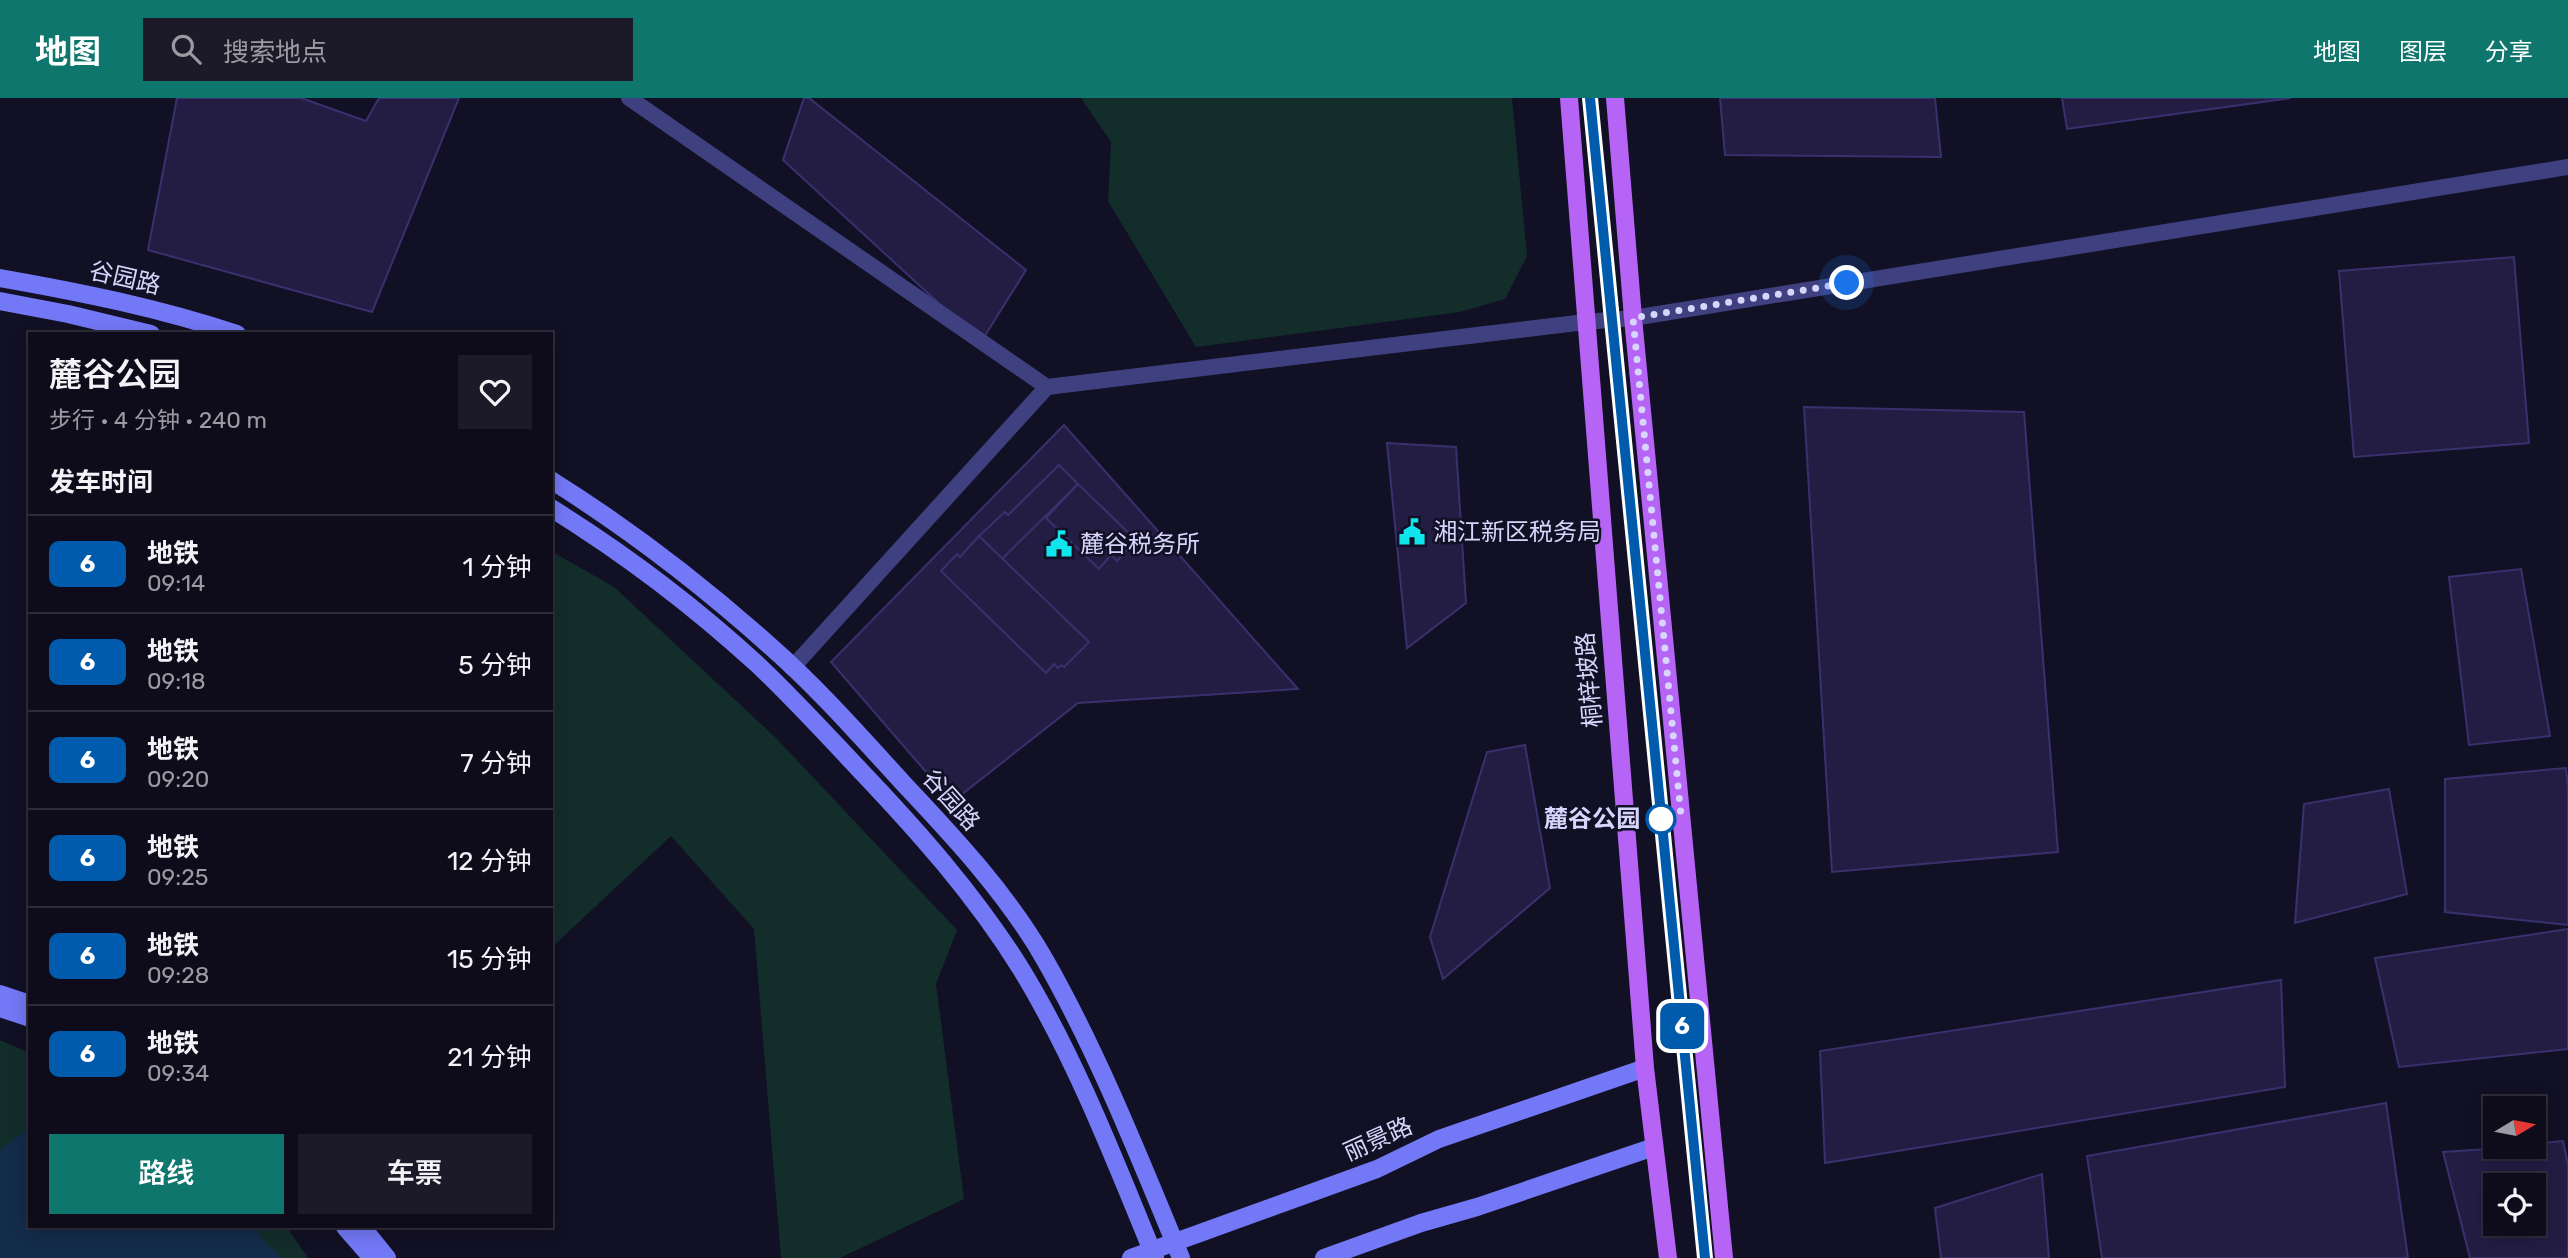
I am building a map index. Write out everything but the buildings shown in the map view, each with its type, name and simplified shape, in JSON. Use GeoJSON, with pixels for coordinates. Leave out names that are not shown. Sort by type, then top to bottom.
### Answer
{"type":"FeatureCollection","features":[{"type":"Feature","properties":{"kind":"main road","name":"桐梓坡路"},"geometry":{"type":"LineString","coordinates":[[1569,98],[1645,1068],[1668,1258]]}},
{"type":"Feature","properties":{"kind":"main road"},"geometry":{"type":"LineString","coordinates":[[1615,98],[1633,318],[1724,1258]]}},
{"type":"Feature","properties":{"kind":"main road","name":"谷园路"},"geometry":{"type":"LineString","coordinates":[[0,278],[73,290],[153,309],[230,332]]}},
{"type":"Feature","properties":{"kind":"main road","name":"谷园路"},"geometry":{"type":"LineString","coordinates":[[0,301],[143,332]]}},
{"type":"Feature","properties":{"kind":"main road","name":"谷园路"},"geometry":{"type":"LineString","coordinates":[[553,481],[606,515],[723,605],[834,708],[980,869],[1016,916],[1044,959],[1080,1027],[1178,1250]]}},
{"type":"Feature","properties":{"kind":"main road","name":"谷园路"},"geometry":{"type":"LineString","coordinates":[[553,509],[596,536],[652,578],[758,665],[911,824],[963,884],[1022,971],[1058,1036],[1153,1254]]}},
{"type":"Feature","properties":{"kind":"main road"},"geometry":{"type":"LineString","coordinates":[[0,994],[28,1003]]}},
{"type":"Feature","properties":{"kind":"main road"},"geometry":{"type":"LineString","coordinates":[[0,1008],[28,1017]]}},
{"type":"Feature","properties":{"kind":"main road","name":"丽景路"},"geometry":{"type":"LineString","coordinates":[[1131,1258],[1178,1250],[1377,1168],[1439,1139],[1645,1068]]}},
{"type":"Feature","properties":{"kind":"main road"},"geometry":{"type":"LineString","coordinates":[[1324,1258],[1421,1223],[1654,1147]]}},
{"type":"Feature","properties":{"kind":"main road"},"geometry":{"type":"LineString","coordinates":[[346,1228],[372,1258]]}},
{"type":"Feature","properties":{"kind":"main road"},"geometry":{"type":"LineString","coordinates":[[363,1228],[387,1258]]}},
{"type":"Feature","properties":{"kind":"street"},"geometry":{"type":"LineString","coordinates":[[629,98],[1047,387]]}},
{"type":"Feature","properties":{"kind":"street"},"geometry":{"type":"LineString","coordinates":[[792,668],[1047,387],[1633,318],[2568,167]]}},
{"type":"Feature","properties":{"kind":"green space"},"geometry":{"type":"Polygon","coordinates":[[[1081,98],[1512,98],[1527,256],[1505,299],[1460,312],[1196,347],[1108,201],[1111,142],[1081,98]]]}},
{"type":"Feature","properties":{"kind":"green space"},"geometry":{"type":"Polygon","coordinates":[[[553,552],[614,587],[776,738],[957,930],[936,984],[964,1199],[840,1258],[781,1258],[754,929],[671,836],[553,946],[553,552]]]}},
{"type":"Feature","properties":{"kind":"green space"},"geometry":{"type":"Polygon","coordinates":[[[0,1040],[28,1052],[28,1228],[292,1228],[290,1232],[308,1258],[0,1258],[0,1040]]]}},
{"type":"Feature","properties":{"kind":"water"},"geometry":{"type":"Polygon","coordinates":[[[28,1128],[28,1228],[256,1228],[263,1241],[283,1258],[0,1258],[0,1151],[28,1128]]]}},
{"type":"Feature","properties":{"kind":"metro line","name":"6"},"geometry":{"type":"LineString","coordinates":[[1590,98],[1705,1258]]}},
{"type":"Feature","properties":{"kind":"place","name":"湘江新区税务局"},"geometry":{"type":"Point","coordinates":[1412,532]}},
{"type":"Feature","properties":{"kind":"place","name":"麓谷税务所"},"geometry":{"type":"Point","coordinates":[1059,544]}},
{"type":"Feature","properties":{"kind":"place","name":"麓谷公园"},"geometry":{"type":"Point","coordinates":[1661,819]}},
{"type":"Feature","properties":{"kind":"route"},"geometry":{"type":"LineString","coordinates":[[1661,819],[1681,816],[1633,318],[1847,283]]}}]}
